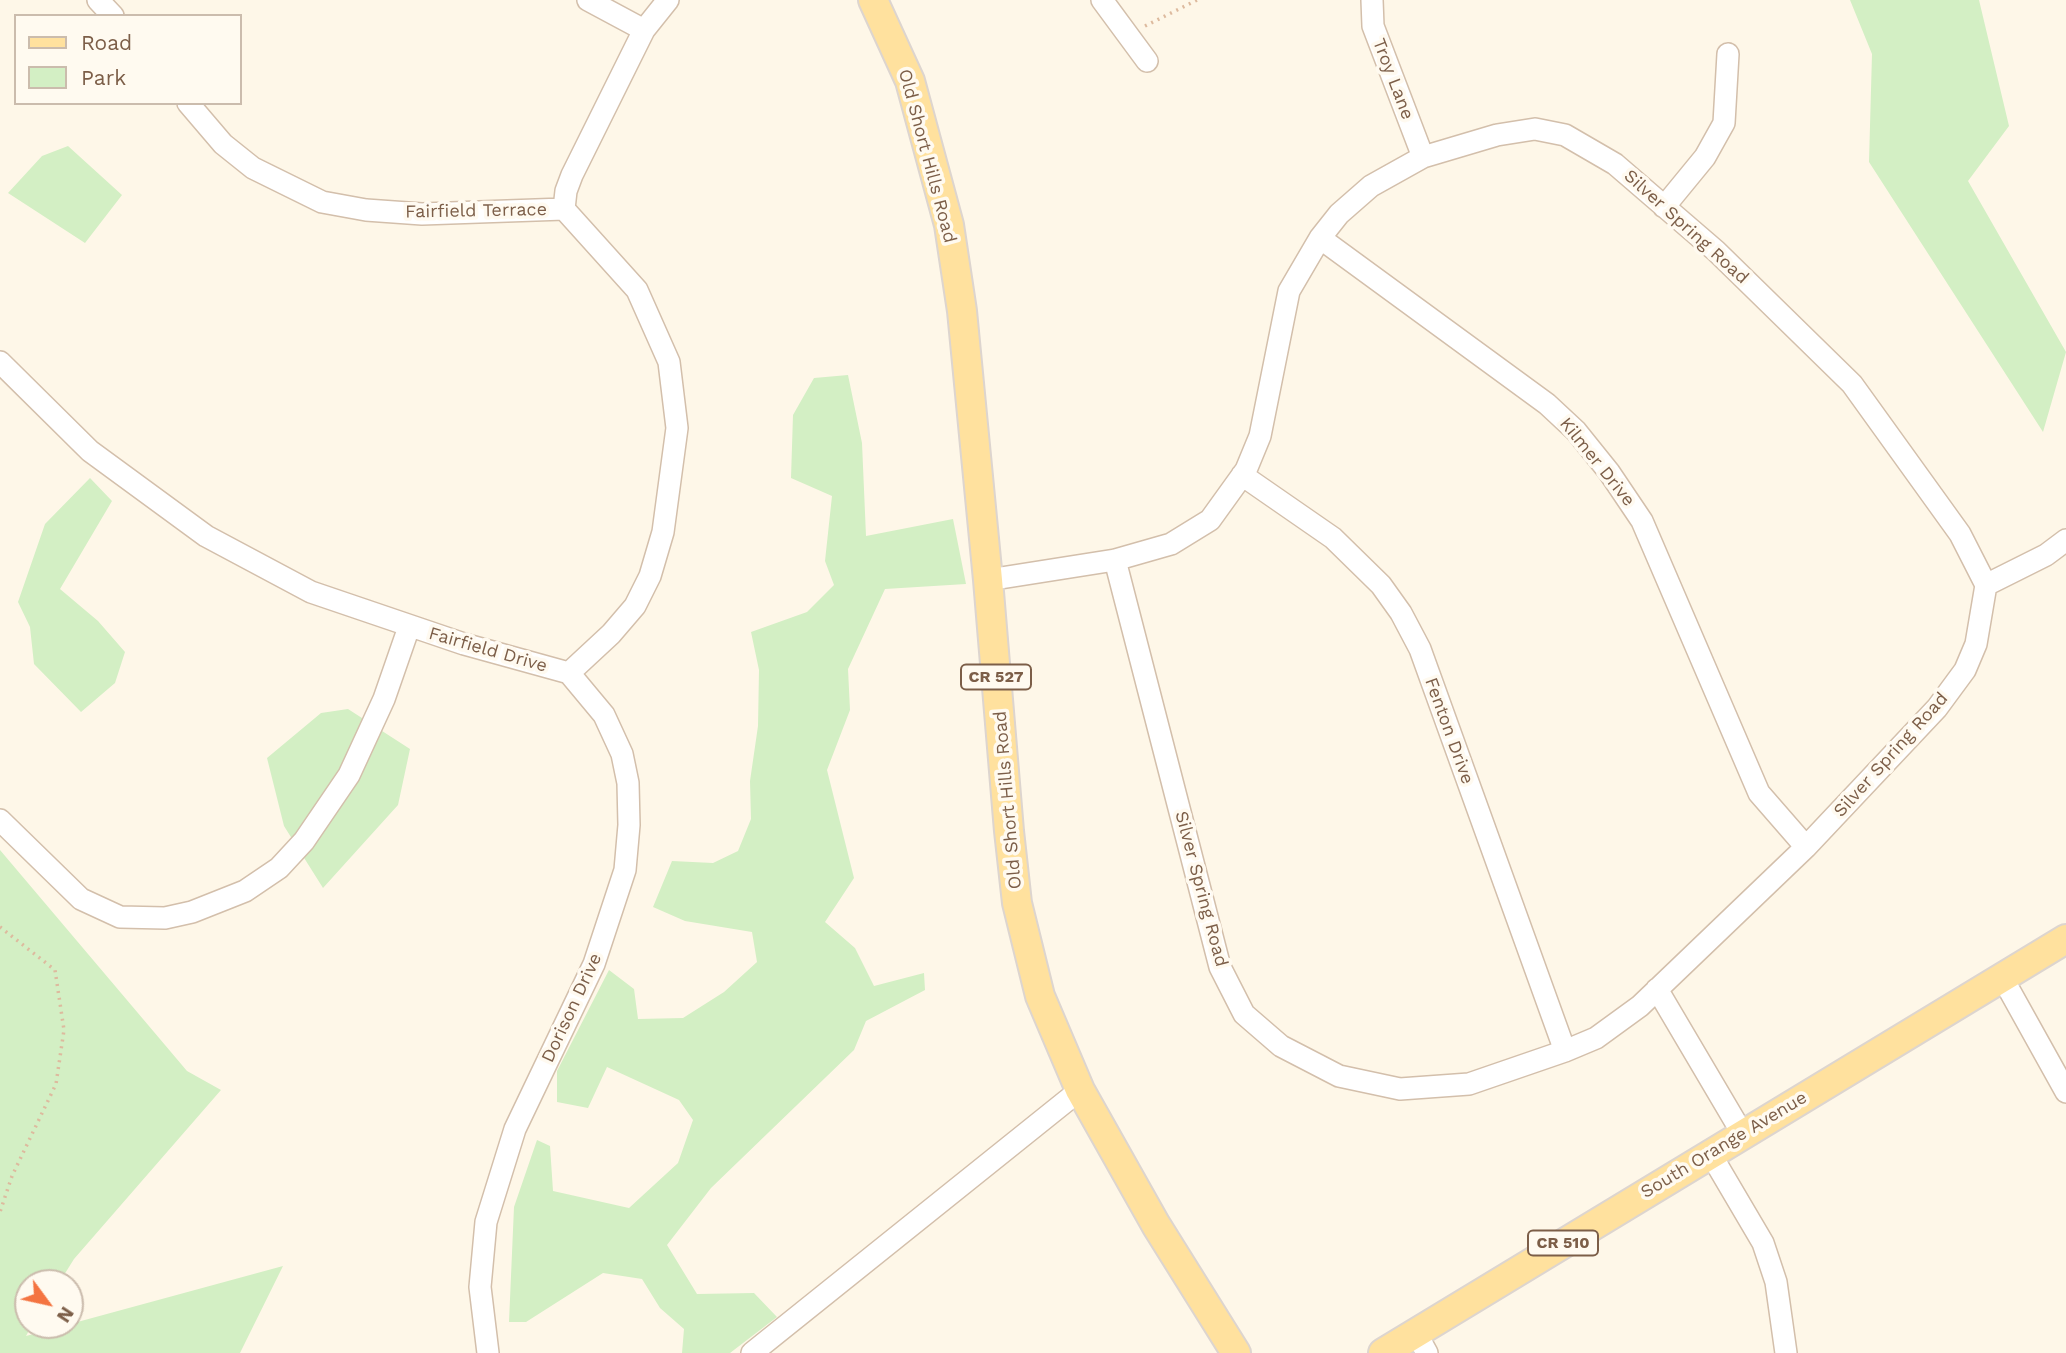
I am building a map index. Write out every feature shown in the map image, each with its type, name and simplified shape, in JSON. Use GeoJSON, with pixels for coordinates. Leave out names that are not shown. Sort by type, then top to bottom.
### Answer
{"type":"FeatureCollection","features":[{"type":"Feature","properties":{"kind":"main road","name":"Old Short Hills Road"},"geometry":{"type":"LineString","coordinates":[[873,0],[910,81],[949,225],[962,311],[1017,903],[1040,996],[1080,1090],[1156,1225],[1236,1353]]}},
{"type":"Feature","properties":{"kind":"main road","name":"South Orange Avenue"},"geometry":{"type":"LineString","coordinates":[[1382,1353],[1422,1343],[1710,1153],[2066,939]]}},
{"type":"Feature","properties":{"kind":"street"},"geometry":{"type":"LineString","coordinates":[[98,0],[111,14]]}},
{"type":"Feature","properties":{"kind":"street"},"geometry":{"type":"LineString","coordinates":[[589,0],[644,30]]}},
{"type":"Feature","properties":{"kind":"street","name":"Fairfield Terrace"},"geometry":{"type":"LineString","coordinates":[[190,105],[223,144],[253,168],[322,202],[366,211],[422,214],[564,209],[566,191],[572,175],[644,30],[668,0]]}},
{"type":"Feature","properties":{"kind":"street"},"geometry":{"type":"LineString","coordinates":[[1102,0],[1147,61]]}},
{"type":"Feature","properties":{"kind":"street","name":"Troy Lane"},"geometry":{"type":"LineString","coordinates":[[1372,0],[1373,26],[1423,157]]}},
{"type":"Feature","properties":{"kind":"street"},"geometry":{"type":"LineString","coordinates":[[1664,207],[1705,157],[1724,123],[1728,54]]}},
{"type":"Feature","properties":{"kind":"street","name":"Silver Spring Road"},"geometry":{"type":"LineString","coordinates":[[988,580],[1115,560],[1171,544],[1210,520],[1242,475],[1260,436],[1289,291],[1320,239],[1339,214],[1371,186],[1423,157],[1509,133],[1535,129],[1565,135],[1615,164],[1716,251],[1852,384],[1961,534],[1986,584],[1981,621],[1965,670],[1937,708],[1806,847],[1657,989],[1596,1038],[1565,1051],[1469,1084],[1400,1089],[1339,1076],[1281,1046],[1244,1014],[1220,967],[1115,560]]}},
{"type":"Feature","properties":{"kind":"street","name":"Fairfield Drive"},"geometry":{"type":"LineString","coordinates":[[0,362],[90,451],[180,519],[311,592],[409,627],[569,673],[611,634],[635,606],[650,576],[663,532],[677,428],[669,362],[637,290],[564,209]]}},
{"type":"Feature","properties":{"kind":"street","name":"Kilmer Drive"},"geometry":{"type":"LineString","coordinates":[[1320,239],[1547,404],[1576,431],[1609,472],[1642,521],[1759,793],[1806,847]]}},
{"type":"Feature","properties":{"kind":"street","name":"Fenton Drive"},"geometry":{"type":"LineString","coordinates":[[1242,475],[1333,538],[1381,584],[1401,613],[1420,649],[1565,1051]]}},
{"type":"Feature","properties":{"kind":"street"},"geometry":{"type":"LineString","coordinates":[[1986,584],[2046,555],[2066,540]]}},
{"type":"Feature","properties":{"kind":"street"},"geometry":{"type":"LineString","coordinates":[[0,820],[81,899],[120,917],[165,918],[192,912],[245,891],[279,868],[304,841],[349,775],[384,699],[409,627]]}},
{"type":"Feature","properties":{"kind":"street","name":"Dorison Drive"},"geometry":{"type":"LineString","coordinates":[[488,1353],[480,1287],[489,1210],[515,1129],[594,964],[625,870],[629,825],[628,783],[622,754],[604,715],[569,673]]}},
{"type":"Feature","properties":{"kind":"street"},"geometry":{"type":"LineString","coordinates":[[2002,977],[2066,1092]]}},
{"type":"Feature","properties":{"kind":"street"},"geometry":{"type":"LineString","coordinates":[[1657,989],[1742,1133]]}},
{"type":"Feature","properties":{"kind":"street"},"geometry":{"type":"LineString","coordinates":[[752,1353],[1080,1090]]}},
{"type":"Feature","properties":{"kind":"street"},"geometry":{"type":"LineString","coordinates":[[1710,1153],[1763,1243],[1776,1282],[1786,1353]]}},
{"type":"Feature","properties":{"kind":"path"},"geometry":{"type":"LineString","coordinates":[[1128,35],[1198,0]]}},
{"type":"Feature","properties":{"kind":"path"},"geometry":{"type":"LineString","coordinates":[[0,927],[55,970],[64,1030],[56,1084],[12,1176],[0,1212]]}},
{"type":"Feature","properties":{"kind":"green space"},"geometry":{"type":"Polygon","coordinates":[[[1850,0],[1979,0],[2009,126],[1968,181],[2066,352],[2043,432],[1869,162],[1872,54],[1850,0]]]}},
{"type":"Feature","properties":{"kind":"green space"},"geometry":{"type":"Polygon","coordinates":[[[68,146],[122,195],[85,243],[8,193],[42,156],[68,146]]]}},
{"type":"Feature","properties":{"kind":"green space"},"geometry":{"type":"Polygon","coordinates":[[[848,375],[862,443],[866,536],[953,519],[966,584],[885,589],[848,669],[850,710],[827,770],[854,878],[825,922],[855,948],[874,986],[924,973],[925,990],[866,1021],[854,1050],[711,1188],[667,1245],[697,1294],[754,1293],[777,1317],[730,1353],[682,1353],[684,1329],[660,1308],[642,1279],[603,1273],[526,1322],[509,1322],[514,1207],[537,1140],[550,1146],[553,1191],[629,1208],[678,1163],[693,1120],[679,1100],[607,1067],[588,1108],[557,1102],[557,1071],[609,970],[634,989],[638,1019],[683,1018],[724,992],[757,962],[752,932],[685,921],[653,907],[672,861],[713,863],[738,851],[751,819],[750,781],[758,726],[759,670],[751,632],[807,612],[834,585],[825,561],[832,496],[791,478],[793,415],[814,378],[848,375]]]}},
{"type":"Feature","properties":{"kind":"green space"},"geometry":{"type":"Polygon","coordinates":[[[90,478],[112,501],[60,589],[98,621],[125,652],[115,683],[81,712],[34,664],[30,627],[18,602],[45,524],[90,478]]]}},
{"type":"Feature","properties":{"kind":"green space"},"geometry":{"type":"Polygon","coordinates":[[[348,709],[410,749],[398,805],[323,888],[284,826],[267,758],[321,713],[348,709]]]}},
{"type":"Feature","properties":{"kind":"green space"},"geometry":{"type":"Polygon","coordinates":[[[0,850],[187,1071],[221,1090],[68,1269],[14,1269],[14,1339],[84,1339],[84,1320],[283,1266],[240,1353],[0,1353],[0,850]]]}}]}
